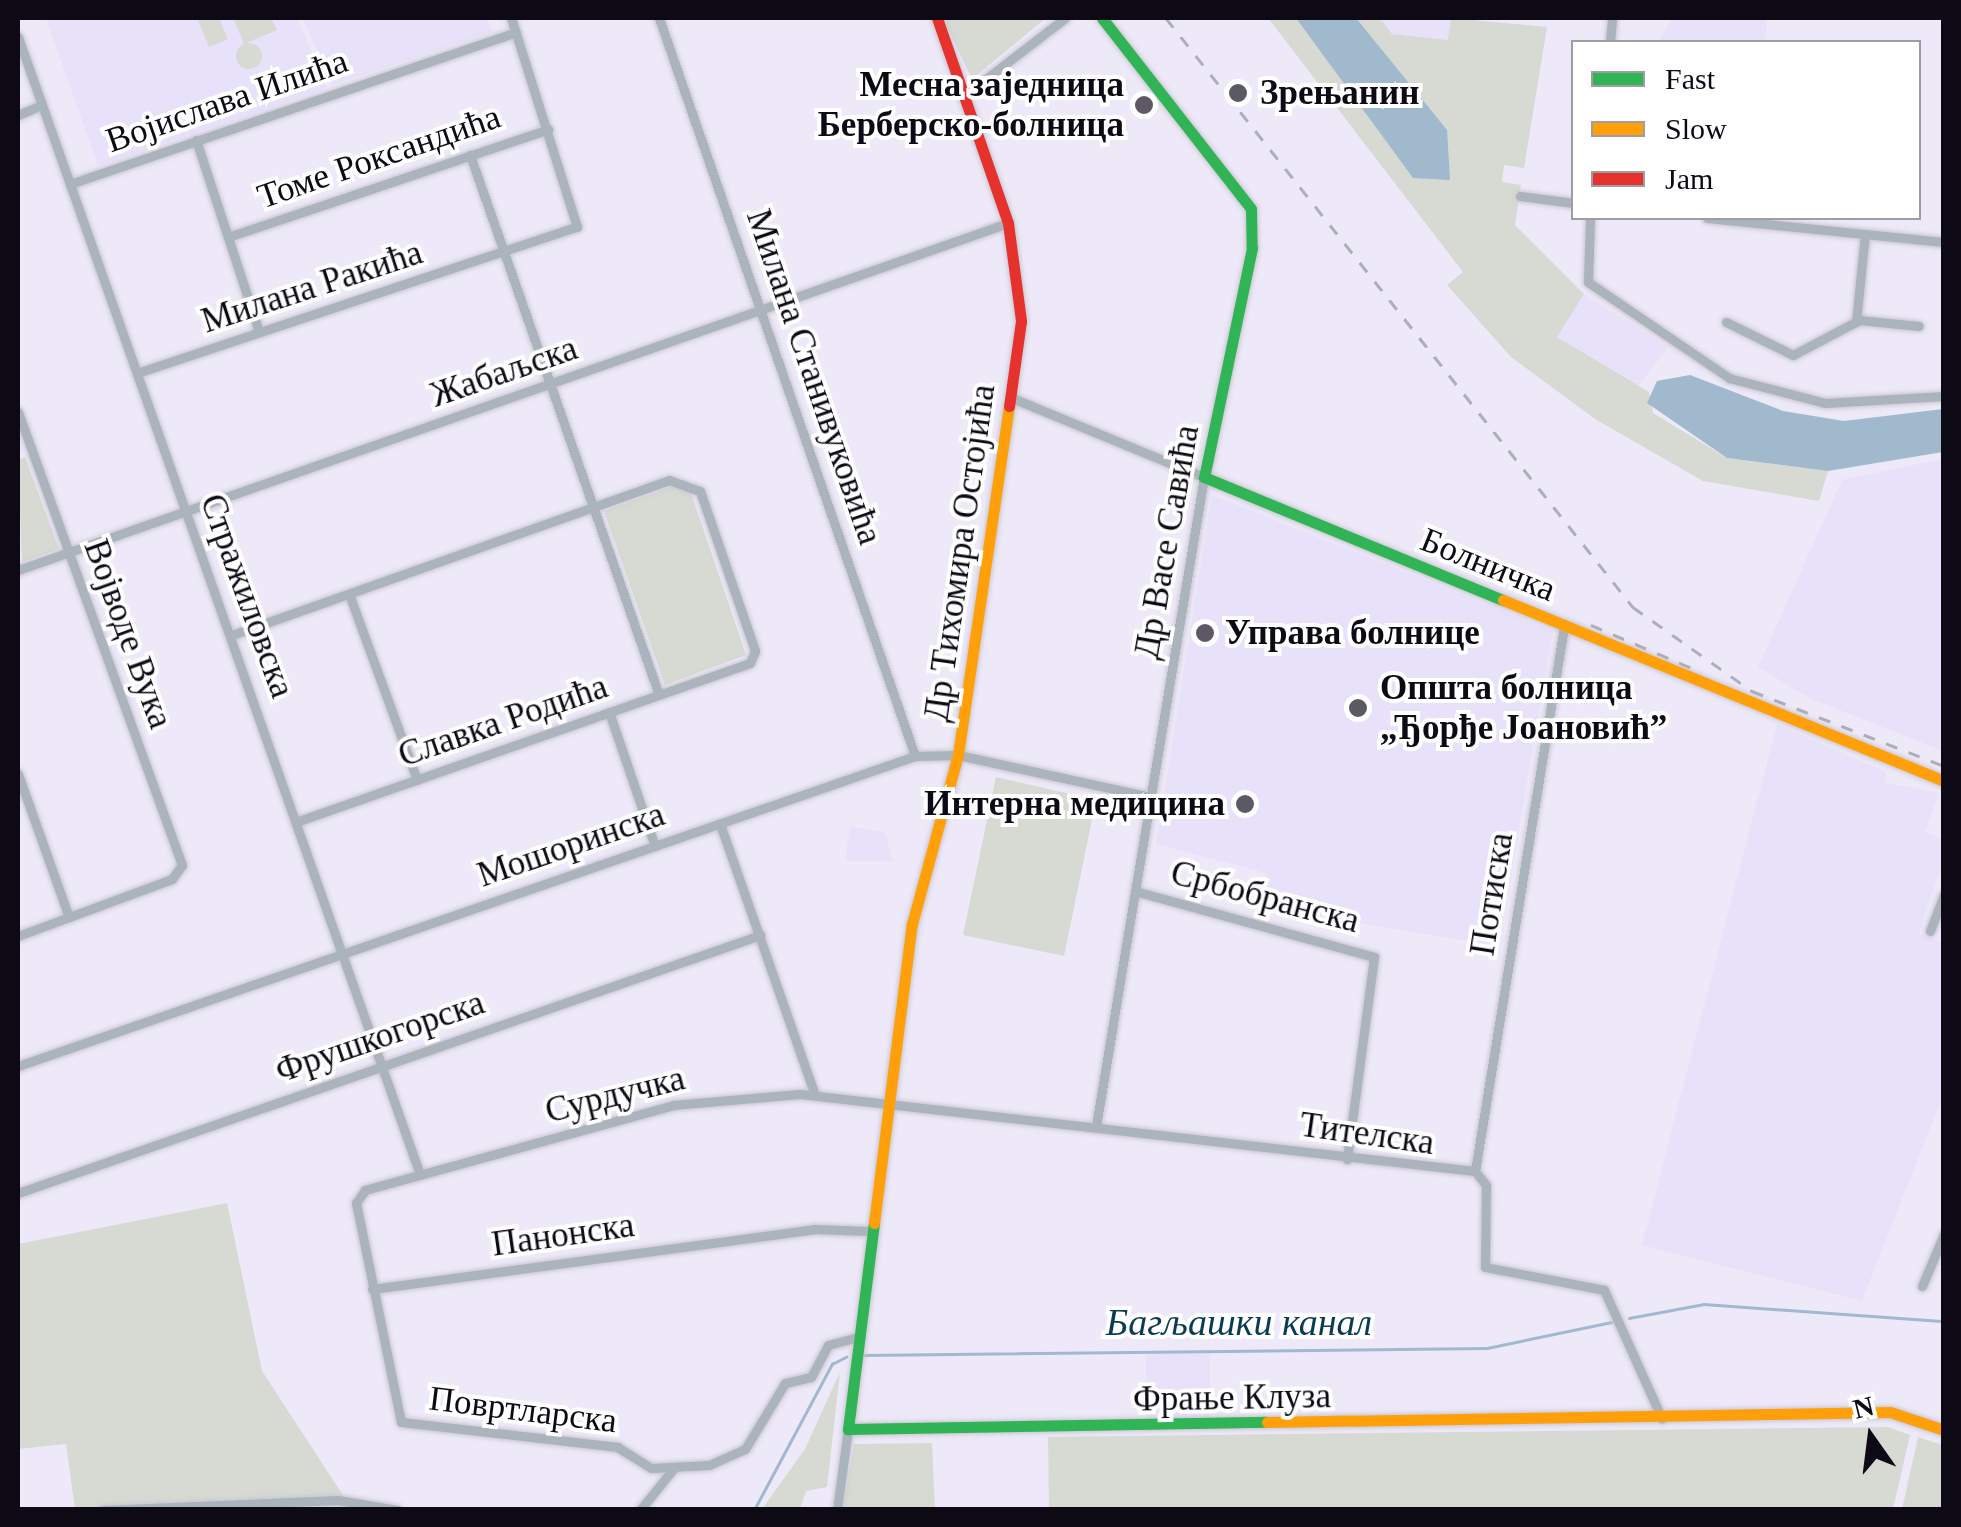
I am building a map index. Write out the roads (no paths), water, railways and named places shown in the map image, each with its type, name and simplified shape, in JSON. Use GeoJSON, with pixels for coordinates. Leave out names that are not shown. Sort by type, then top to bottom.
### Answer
{"type":"FeatureCollection","features":[{"type":"Feature","properties":{"kind":"street"},"geometry":{"type":"LineString","coordinates":[[511,18],[548,129]]}},
{"type":"Feature","properties":{"kind":"street","name":"Милана Станивуковића"},"geometry":{"type":"LineString","coordinates":[[659,18],[916,756]]}},
{"type":"Feature","properties":{"kind":"street","name":"Др Тихомира Остојића"},"geometry":{"type":"LineString","coordinates":[[885,1102],[912,924],[958,755],[1012,398],[1021,304],[1008,222],[937,18]]}},
{"type":"Feature","properties":{"kind":"street"},"geometry":{"type":"LineString","coordinates":[[965,95],[1064,18]]}},
{"type":"Feature","properties":{"kind":"street","name":"Др Васе Савића"},"geometry":{"type":"LineString","coordinates":[[1096,1126],[1204,477],[1252,248],[1251,209],[1102,18]]}},
{"type":"Feature","properties":{"kind":"street","name":"Војислава Илића"},"geometry":{"type":"LineString","coordinates":[[70,184],[516,32]]}},
{"type":"Feature","properties":{"kind":"street","name":"Стражиловска"},"geometry":{"type":"LineString","coordinates":[[18,37],[345,952],[420,1175]]}},
{"type":"Feature","properties":{"kind":"street"},"geometry":{"type":"LineString","coordinates":[[18,115],[42,105]]}},
{"type":"Feature","properties":{"kind":"street","name":"Томе Роксандића"},"geometry":{"type":"LineString","coordinates":[[228,237],[548,129]]}},
{"type":"Feature","properties":{"kind":"street","name":"Милана Ракића"},"geometry":{"type":"LineString","coordinates":[[137,373],[504,253],[578,224],[548,129]]}},
{"type":"Feature","properties":{"kind":"street"},"geometry":{"type":"LineString","coordinates":[[196,140],[260,332]]}},
{"type":"Feature","properties":{"kind":"street"},"geometry":{"type":"LineString","coordinates":[[470,156],[659,695]]}},
{"type":"Feature","properties":{"kind":"street"},"geometry":{"type":"LineString","coordinates":[[1520,196],[1571,203]]}},
{"type":"Feature","properties":{"kind":"street"},"geometry":{"type":"LineString","coordinates":[[1590,220],[1588,282],[1729,378],[1825,404],[1944,396]]}},
{"type":"Feature","properties":{"kind":"street"},"geometry":{"type":"LineString","coordinates":[[1727,220],[1944,242]]}},
{"type":"Feature","properties":{"kind":"street","name":"Жабаљска"},"geometry":{"type":"LineString","coordinates":[[18,570],[1008,222]]}},
{"type":"Feature","properties":{"kind":"street"},"geometry":{"type":"LineString","coordinates":[[1856,322],[1865,234]]}},
{"type":"Feature","properties":{"kind":"street"},"geometry":{"type":"LineString","coordinates":[[1726,322],[1794,356],[1856,322],[1919,326]]}},
{"type":"Feature","properties":{"kind":"street","name":"Болничка"},"geometry":{"type":"LineString","coordinates":[[1012,398],[1944,780]]}},
{"type":"Feature","properties":{"kind":"street","name":"Војводе Вука"},"geometry":{"type":"LineString","coordinates":[[18,412],[178,852],[178,876],[70,917]]}},
{"type":"Feature","properties":{"kind":"street"},"geometry":{"type":"LineString","coordinates":[[18,454],[31,450]]}},
{"type":"Feature","properties":{"kind":"street","name":"Славка Родића"},"geometry":{"type":"LineString","coordinates":[[298,822],[725,672],[756,651],[696,486],[675,479],[593,507]]}},
{"type":"Feature","properties":{"kind":"street"},"geometry":{"type":"LineString","coordinates":[[232,635],[593,507]]}},
{"type":"Feature","properties":{"kind":"street"},"geometry":{"type":"LineString","coordinates":[[349,594],[417,780]]}},
{"type":"Feature","properties":{"kind":"street","name":"Потиска"},"geometry":{"type":"LineString","coordinates":[[1475,1171],[1564,626]]}},
{"type":"Feature","properties":{"kind":"street"},"geometry":{"type":"LineString","coordinates":[[609,712],[655,846]]}},
{"type":"Feature","properties":{"kind":"street","name":"Мошоринска"},"geometry":{"type":"LineString","coordinates":[[18,1066],[916,756],[958,755],[1151,798]]}},
{"type":"Feature","properties":{"kind":"street"},"geometry":{"type":"LineString","coordinates":[[18,774],[70,917],[18,936]]}},
{"type":"Feature","properties":{"kind":"street"},"geometry":{"type":"LineString","coordinates":[[720,824],[814,1093]]}},
{"type":"Feature","properties":{"kind":"street","name":"Србобранска"},"geometry":{"type":"LineString","coordinates":[[1135,891],[1375,963],[1347,1158]]}},
{"type":"Feature","properties":{"kind":"street"},"geometry":{"type":"LineString","coordinates":[[1930,931],[1944,895]]}},
{"type":"Feature","properties":{"kind":"street","name":"Фрушкогорска"},"geometry":{"type":"LineString","coordinates":[[18,1192],[760,935]]}},
{"type":"Feature","properties":{"kind":"street","name":"Сурдучка"},"geometry":{"type":"LineString","coordinates":[[372,1289],[355,1208],[364,1190],[673,1104],[814,1093],[885,1102]]}},
{"type":"Feature","properties":{"kind":"street"},"geometry":{"type":"LineString","coordinates":[[836,1510],[885,1102]]}},
{"type":"Feature","properties":{"kind":"street","name":"Тителска"},"geometry":{"type":"LineString","coordinates":[[885,1102],[1475,1171],[1486,1184],[1486,1266],[1604,1290],[1662,1421]]}},
{"type":"Feature","properties":{"kind":"street","name":"Панонска"},"geometry":{"type":"LineString","coordinates":[[372,1289],[814,1228],[868,1231]]}},
{"type":"Feature","properties":{"kind":"street"},"geometry":{"type":"LineString","coordinates":[[1922,1286],[1944,1234]]}},
{"type":"Feature","properties":{"kind":"street","name":"Повртларска"},"geometry":{"type":"LineString","coordinates":[[372,1289],[402,1422],[618,1448],[651,1468],[660,1481]]}},
{"type":"Feature","properties":{"kind":"street","name":"Повртларска"},"geometry":{"type":"LineString","coordinates":[[651,1468],[674,1468],[745,1449],[785,1382],[811,1377],[828,1345],[858,1337]]}},
{"type":"Feature","properties":{"kind":"street","name":"Фрање Клуза"},"geometry":{"type":"LineString","coordinates":[[848,1429],[1662,1421],[1890,1412],[1944,1430]]}},
{"type":"Feature","properties":{"kind":"street","name":"Повртларска"},"geometry":{"type":"LineString","coordinates":[[640,1510],[674,1468]]}},
{"type":"Feature","properties":{"kind":"street"},"geometry":{"type":"LineString","coordinates":[[102,1510],[338,1500],[397,1510]]}},
{"type":"Feature","properties":{"kind":"water"},"geometry":{"type":"Polygon","coordinates":[[[1296,18],[1356,18],[1447,130],[1450,180],[1413,178],[1296,18]]]}},
{"type":"Feature","properties":{"kind":"water"},"geometry":{"type":"Polygon","coordinates":[[[1690,375],[1783,411],[1844,421],[1943,409],[1943,452],[1828,471],[1727,458],[1647,403],[1657,381],[1690,375]]]}},
{"type":"Feature","properties":{"kind":"waterway","name":"Багљашки канал"},"geometry":{"type":"LineString","coordinates":[[1629,1318],[1704,1304],[1944,1321]]}},
{"type":"Feature","properties":{"kind":"waterway","name":"Багљашки канал"},"geometry":{"type":"LineString","coordinates":[[864,1355],[1487,1348],[1611,1322]]}},
{"type":"Feature","properties":{"kind":"waterway","name":"Багљашки канал"},"geometry":{"type":"LineString","coordinates":[[754,1510],[832,1364],[846,1357]]}},
{"type":"Feature","properties":{"kind":"railway"},"geometry":{"type":"LineString","coordinates":[[1166,18],[1633,607],[1752,691],[1944,766]]}},
{"type":"Feature","properties":{"kind":"railway"},"geometry":{"type":"LineString","coordinates":[[1591,625],[1701,672]]}},
{"type":"Feature","properties":{"kind":"place","name":"Зрењанин"},"geometry":{"type":"Point","coordinates":[1238,93]}},
{"type":"Feature","properties":{"kind":"place","name":"Месна заједница Берберско-болница"},"geometry":{"type":"Point","coordinates":[1144,105]}},
{"type":"Feature","properties":{"kind":"place","name":"Управа болнице"},"geometry":{"type":"Point","coordinates":[1205,633]}},
{"type":"Feature","properties":{"kind":"place","name":"Општа болница „Ђорђе Јоановић”"},"geometry":{"type":"Point","coordinates":[1358,708]}},
{"type":"Feature","properties":{"kind":"place","name":"Интерна медицина"},"geometry":{"type":"Point","coordinates":[1245,804]}}]}
